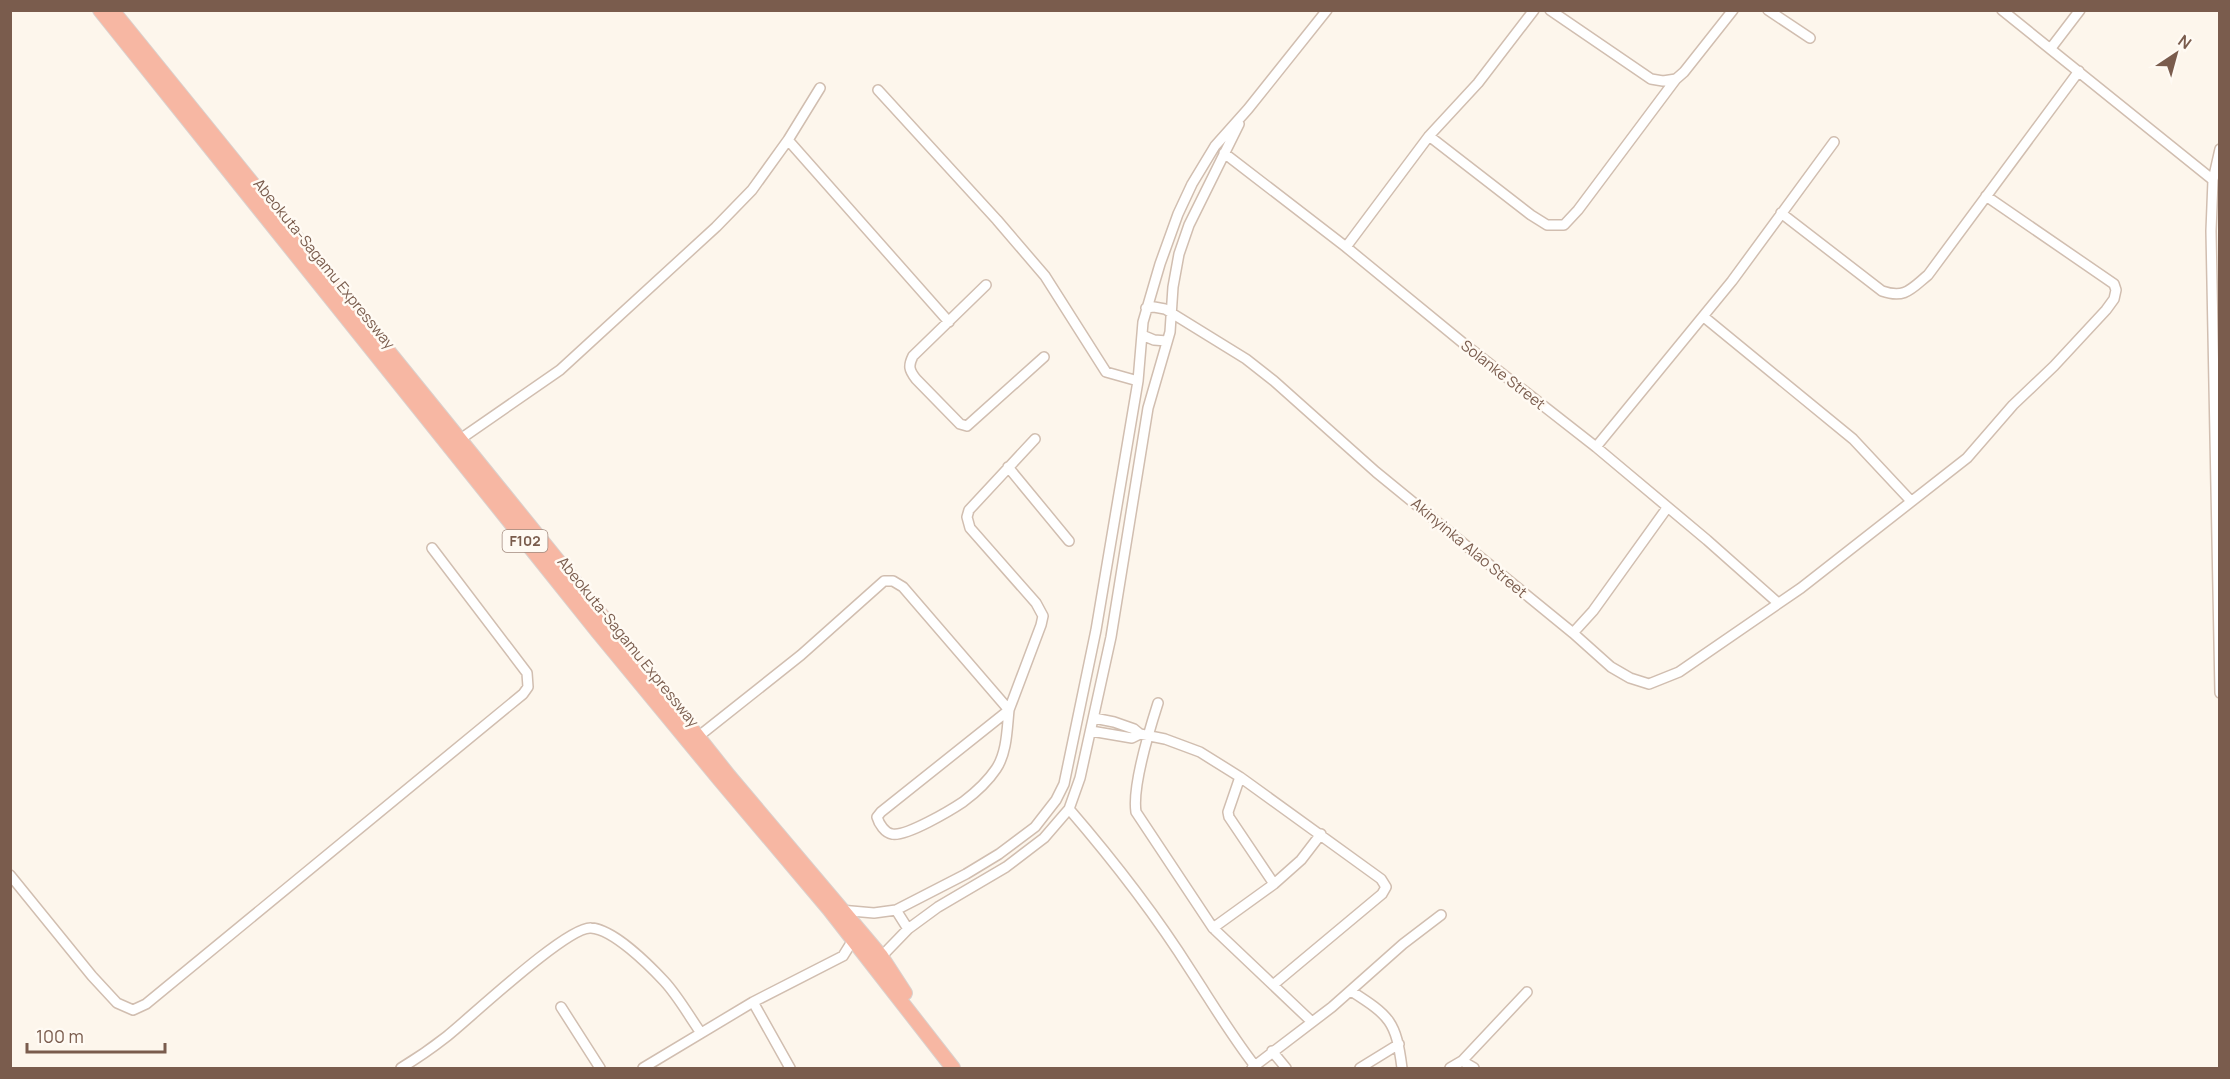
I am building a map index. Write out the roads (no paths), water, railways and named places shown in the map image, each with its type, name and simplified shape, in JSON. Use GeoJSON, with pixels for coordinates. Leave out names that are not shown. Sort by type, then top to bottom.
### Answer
{"type":"FeatureCollection","features":[{"type":"Feature","properties":{"kind":"highway","name":"Abeokuta-Sagamu Expressway"},"geometry":{"type":"LineString","coordinates":[[100,10],[598,632],[720,780],[836,910],[854,940],[901,988],[964,1068]]}},
{"type":"Feature","properties":{"kind":"highway","name":"Abeokuta-Sagamu Expressway"},"geometry":{"type":"LineString","coordinates":[[112,10],[699,736],[877,962],[953,1068]]}},
{"type":"Feature","properties":{"kind":"street"},"geometry":{"type":"LineString","coordinates":[[1346,247],[1430,136],[1478,82],[1534,10]]}},
{"type":"Feature","properties":{"kind":"street"},"geometry":{"type":"LineString","coordinates":[[1550,10],[1651,79],[1663,81],[1676,79]]}},
{"type":"Feature","properties":{"kind":"street"},"geometry":{"type":"LineString","coordinates":[[1430,136],[1547,225],[1564,225],[1578,210],[1676,79],[1733,10]]}},
{"type":"Feature","properties":{"kind":"street"},"geometry":{"type":"LineString","coordinates":[[1768,10],[1810,38]]}},
{"type":"Feature","properties":{"kind":"street"},"geometry":{"type":"LineString","coordinates":[[2002,10],[2213,180]]}},
{"type":"Feature","properties":{"kind":"street"},"geometry":{"type":"LineString","coordinates":[[2051,48],[2080,10]]}},
{"type":"Feature","properties":{"kind":"street"},"geometry":{"type":"LineString","coordinates":[[836,910],[874,913],[896,910],[930,894],[999,854],[1035,827],[1056,800],[1064,784],[1096,630],[1138,381],[1146,308],[1178,214],[1192,184],[1215,146],[1248,109],[1325,11]]}},
{"type":"Feature","properties":{"kind":"street"},"geometry":{"type":"LineString","coordinates":[[1781,213],[1882,291],[1895,295],[1905,293],[1928,275],[2079,70]]}},
{"type":"Feature","properties":{"kind":"street"},"geometry":{"type":"LineString","coordinates":[[459,440],[560,370],[716,227],[752,190],[788,140],[820,88]]}},
{"type":"Feature","properties":{"kind":"street"},"geometry":{"type":"LineString","coordinates":[[878,90],[1045,276],[1106,372],[1138,381]]}},
{"type":"Feature","properties":{"kind":"street"},"geometry":{"type":"LineString","coordinates":[[877,962],[908,929],[938,907],[1006,867],[1044,838],[1069,809],[1080,778],[1111,637],[1148,408],[1167,341],[1179,254],[1189,225],[1248,109]]}},
{"type":"Feature","properties":{"kind":"street"},"geometry":{"type":"LineString","coordinates":[[788,140],[949,322]]}},
{"type":"Feature","properties":{"kind":"street"},"geometry":{"type":"LineString","coordinates":[[1596,447],[1704,317],[1834,142]]}},
{"type":"Feature","properties":{"kind":"street"},"geometry":{"type":"LineString","coordinates":[[2220,149],[2213,180],[2211,231],[2220,693]]}},
{"type":"Feature","properties":{"kind":"street","name":"Solanke Street"},"geometry":{"type":"LineString","coordinates":[[1224,153],[1346,247],[1463,343],[1596,447],[1778,603]]}},
{"type":"Feature","properties":{"kind":"street","name":"Akinyinka Alao Street"},"geometry":{"type":"LineString","coordinates":[[1146,308],[1160,307],[1217,340],[1274,381],[1376,472],[1573,633],[1611,667],[1630,678],[1649,684],[1679,672],[1778,603],[1844,555],[1967,458],[2013,405],[2088,331],[2114,299],[2116,290],[2114,284],[1986,196]]}},
{"type":"Feature","properties":{"kind":"street"},"geometry":{"type":"LineString","coordinates":[[986,285],[913,356],[909,363],[910,371],[960,424],[967,426],[1044,357]]}},
{"type":"Feature","properties":{"kind":"street"},"geometry":{"type":"LineString","coordinates":[[1704,317],[1853,439],[1911,501]]}},
{"type":"Feature","properties":{"kind":"street"},"geometry":{"type":"LineString","coordinates":[[1142,335],[1154,340],[1167,341]]}},
{"type":"Feature","properties":{"kind":"street"},"geometry":{"type":"LineString","coordinates":[[1009,710],[877,817],[887,832],[893,835],[913,830],[961,803],[975,792],[997,768],[1003,755],[1009,710],[1043,616],[1036,603],[970,528],[967,517],[969,510],[1035,440]]}},
{"type":"Feature","properties":{"kind":"street"},"geometry":{"type":"LineString","coordinates":[[1008,467],[1069,541]]}},
{"type":"Feature","properties":{"kind":"street"},"geometry":{"type":"LineString","coordinates":[[1573,633],[1593,611],[1667,508]]}},
{"type":"Feature","properties":{"kind":"street"},"geometry":{"type":"LineString","coordinates":[[10,875],[92,976],[117,1003],[133,1010],[146,1004],[404,794],[523,694],[528,687],[527,673],[432,548]]}},
{"type":"Feature","properties":{"kind":"street"},"geometry":{"type":"LineString","coordinates":[[699,736],[801,655],[884,581],[892,581],[903,587],[1009,710]]}},
{"type":"Feature","properties":{"kind":"street"},"geometry":{"type":"LineString","coordinates":[[1158,703],[1144,735],[1135,801],[1136,812],[1213,928],[1312,1022]]}},
{"type":"Feature","properties":{"kind":"street"},"geometry":{"type":"LineString","coordinates":[[1094,718],[1114,722],[1144,735],[1166,739],[1200,752],[1321,834],[1380,879],[1386,887],[1366,909],[1273,985]]}},
{"type":"Feature","properties":{"kind":"street"},"geometry":{"type":"LineString","coordinates":[[1091,732],[1132,738],[1144,735]]}},
{"type":"Feature","properties":{"kind":"street"},"geometry":{"type":"LineString","coordinates":[[1240,777],[1228,812],[1229,817],[1274,884]]}},
{"type":"Feature","properties":{"kind":"street"},"geometry":{"type":"LineString","coordinates":[[1069,809],[1149,910],[1254,1067],[1351,990],[1403,944],[1442,915]]}},
{"type":"Feature","properties":{"kind":"street"},"geometry":{"type":"LineString","coordinates":[[1213,928],[1274,884],[1301,860],[1321,834]]}},
{"type":"Feature","properties":{"kind":"street"},"geometry":{"type":"LineString","coordinates":[[930,894],[938,907]]}},
{"type":"Feature","properties":{"kind":"street"},"geometry":{"type":"LineString","coordinates":[[896,910],[908,929]]}},
{"type":"Feature","properties":{"kind":"street"},"geometry":{"type":"LineString","coordinates":[[401,1068],[446,1037],[501,987],[567,939],[588,927],[604,930],[656,973],[701,1033]]}},
{"type":"Feature","properties":{"kind":"street"},"geometry":{"type":"LineString","coordinates":[[643,1068],[753,1002],[843,956],[854,940]]}},
{"type":"Feature","properties":{"kind":"street"},"geometry":{"type":"LineString","coordinates":[[1351,990],[1384,1014],[1393,1024],[1399,1044],[1402,1068]]}},
{"type":"Feature","properties":{"kind":"street"},"geometry":{"type":"LineString","coordinates":[[1450,1068],[1462,1061],[1527,992]]}},
{"type":"Feature","properties":{"kind":"street"},"geometry":{"type":"LineString","coordinates":[[753,1002],[790,1068]]}},
{"type":"Feature","properties":{"kind":"street"},"geometry":{"type":"LineString","coordinates":[[561,1007],[600,1068]]}},
{"type":"Feature","properties":{"kind":"street"},"geometry":{"type":"LineString","coordinates":[[1360,1068],[1399,1044]]}},
{"type":"Feature","properties":{"kind":"street"},"geometry":{"type":"LineString","coordinates":[[1272,1051],[1286,1068]]}},
{"type":"Feature","properties":{"kind":"street"},"geometry":{"type":"LineString","coordinates":[[1462,1061],[1474,1068]]}}]}
